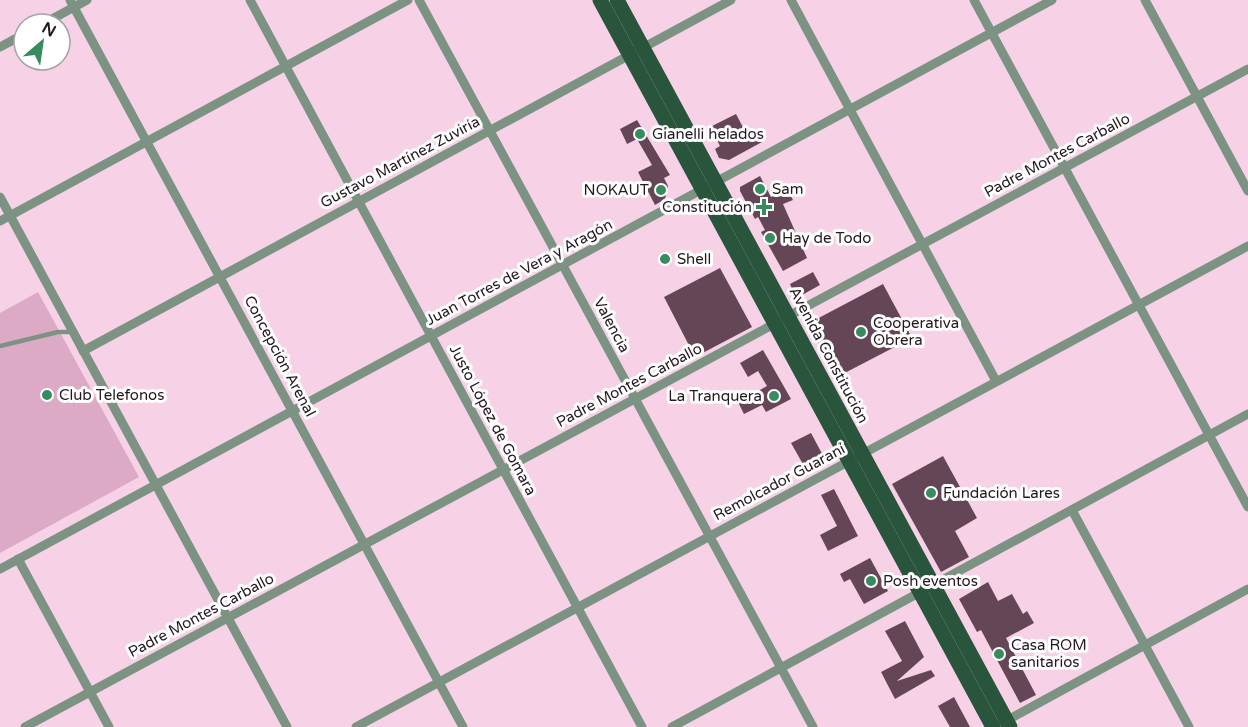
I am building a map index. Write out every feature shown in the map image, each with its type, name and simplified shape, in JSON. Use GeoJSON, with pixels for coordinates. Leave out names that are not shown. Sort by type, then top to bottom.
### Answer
{"type":"FeatureCollection","features":[{"type":"Feature","properties":{"kind":"main road","name":"Avenida Constitución"},"geometry":{"type":"LineString","coordinates":[[600,0],[636,52],[1001,725]]}},
{"type":"Feature","properties":{"kind":"main road","name":"Avenida Constitución"},"geometry":{"type":"LineString","coordinates":[[616,0],[636,52]]}},
{"type":"Feature","properties":{"kind":"street"},"geometry":{"type":"LineString","coordinates":[[72,4],[87,0]]}},
{"type":"Feature","properties":{"kind":"street","name":"Justo López de Gomara"},"geometry":{"type":"LineString","coordinates":[[250,0],[642,727]]}},
{"type":"Feature","properties":{"kind":"street"},"geometry":{"type":"LineString","coordinates":[[0,221],[408,0]]}},
{"type":"Feature","properties":{"kind":"street","name":"Valencia"},"geometry":{"type":"LineString","coordinates":[[419,0],[813,727]]}},
{"type":"Feature","properties":{"kind":"street","name":"Gustavo Martínez Zuviría"},"geometry":{"type":"LineString","coordinates":[[83,351],[731,0]]}},
{"type":"Feature","properties":{"kind":"street"},"geometry":{"type":"LineString","coordinates":[[791,0],[996,381]]}},
{"type":"Feature","properties":{"kind":"street"},"geometry":{"type":"LineString","coordinates":[[974,0],[1248,507]]}},
{"type":"Feature","properties":{"kind":"street","name":"Juan Torres de Vera y Aragón"},"geometry":{"type":"LineString","coordinates":[[0,569],[1052,0]]}},
{"type":"Feature","properties":{"kind":"street"},"geometry":{"type":"LineString","coordinates":[[1145,0],[1248,191]]}},
{"type":"Feature","properties":{"kind":"street","name":"Concepción Arenal"},"geometry":{"type":"LineString","coordinates":[[72,4],[463,727]]}},
{"type":"Feature","properties":{"kind":"street","name":"Padre Montes Carballo"},"geometry":{"type":"LineString","coordinates":[[25,727],[1248,69]]}},
{"type":"Feature","properties":{"kind":"street"},"geometry":{"type":"LineString","coordinates":[[0,197],[287,727]]}},
{"type":"Feature","properties":{"kind":"street","name":"Remolcador Guaraní"},"geometry":{"type":"LineString","coordinates":[[356,727],[1248,246]]}},
{"type":"Feature","properties":{"kind":"street"},"geometry":{"type":"LineString","coordinates":[[672,727],[1248,414]]}},
{"type":"Feature","properties":{"kind":"street"},"geometry":{"type":"LineString","coordinates":[[1072,510],[1190,727]]}},
{"type":"Feature","properties":{"kind":"street"},"geometry":{"type":"LineString","coordinates":[[18,560],[109,727]]}},
{"type":"Feature","properties":{"kind":"street"},"geometry":{"type":"LineString","coordinates":[[1001,725],[1248,589]]}},
{"type":"Feature","properties":{"kind":"lane"},"geometry":{"type":"LineString","coordinates":[[0,346],[58,332],[73,332]]}},
{"type":"Feature","properties":{"kind":"shaded area","name":"Club Telefonos"},"geometry":{"type":"Polygon","coordinates":[[[38,292],[139,477],[0,553],[0,313],[38,292]]]}},
{"type":"Feature","properties":{"kind":"building"},"geometry":{"type":"Polygon","coordinates":[[[736,114],[746,133],[754,128],[762,142],[729,160],[719,158],[715,149],[720,146],[710,127],[736,114]]]}},
{"type":"Feature","properties":{"kind":"building"},"geometry":{"type":"Polygon","coordinates":[[[637,120],[670,175],[664,178],[668,186],[665,199],[655,205],[638,172],[652,165],[637,139],[627,144],[620,129],[637,120]]]}},
{"type":"Feature","properties":{"kind":"building"},"geometry":{"type":"Polygon","coordinates":[[[760,176],[771,197],[787,189],[793,200],[783,204],[807,258],[783,271],[761,232],[765,230],[758,217],[755,219],[740,191],[740,187],[760,176]]]}},
{"type":"Feature","properties":{"kind":"building"},"geometry":{"type":"Polygon","coordinates":[[[720,268],[752,327],[695,357],[664,297],[720,268]]]}},
{"type":"Feature","properties":{"kind":"building"},"geometry":{"type":"Polygon","coordinates":[[[813,272],[820,285],[802,295],[792,289],[790,284],[813,272]]]}},
{"type":"Feature","properties":{"kind":"building","name":"Cooperativa Obrera"},"geometry":{"type":"Polygon","coordinates":[[[883,284],[912,338],[837,377],[810,327],[811,322],[883,284]]]}},
{"type":"Feature","properties":{"kind":"building"},"geometry":{"type":"Polygon","coordinates":[[[763,350],[791,399],[766,412],[762,405],[744,414],[738,402],[767,386],[758,371],[748,377],[740,363],[763,350]]]}},
{"type":"Feature","properties":{"kind":"building"},"geometry":{"type":"Polygon","coordinates":[[[811,433],[827,463],[808,473],[791,443],[811,433]]]}},
{"type":"Feature","properties":{"kind":"building","name":"Fundación Lares"},"geometry":{"type":"Polygon","coordinates":[[[943,456],[977,518],[955,531],[969,557],[941,572],[892,484],[943,456]]]}},
{"type":"Feature","properties":{"kind":"building"},"geometry":{"type":"Polygon","coordinates":[[[834,489],[858,536],[828,551],[820,535],[837,526],[821,495],[834,489]]]}},
{"type":"Feature","properties":{"kind":"building"},"geometry":{"type":"Polygon","coordinates":[[[870,558],[888,591],[864,604],[850,579],[844,582],[840,574],[870,558]]]}},
{"type":"Feature","properties":{"kind":"building"},"geometry":{"type":"Polygon","coordinates":[[[988,582],[998,601],[1012,594],[1023,614],[1027,611],[1034,623],[1006,638],[1036,695],[1020,703],[981,630],[977,632],[959,599],[988,582]]]}},
{"type":"Feature","properties":{"kind":"building"},"geometry":{"type":"Polygon","coordinates":[[[905,621],[924,657],[897,681],[931,670],[935,676],[895,699],[881,672],[902,661],[885,631],[905,621]]]}},
{"type":"Feature","properties":{"kind":"building"},"geometry":{"type":"Polygon","coordinates":[[[954,697],[970,727],[950,727],[938,706],[954,697]]]}},
{"type":"Feature","properties":{"kind":"place","name":"Gianelli helados"},"geometry":{"type":"Point","coordinates":[640,134]}},
{"type":"Feature","properties":{"kind":"place","name":"Sam"},"geometry":{"type":"Point","coordinates":[760,189]}},
{"type":"Feature","properties":{"kind":"place","name":"NOKAUT"},"geometry":{"type":"Point","coordinates":[661,190]}},
{"type":"Feature","properties":{"kind":"place","name":"Constitución"},"geometry":{"type":"Point","coordinates":[764,207]}},
{"type":"Feature","properties":{"kind":"place","name":"Hay de Todo"},"geometry":{"type":"Point","coordinates":[770,238]}},
{"type":"Feature","properties":{"kind":"place","name":"Shell"},"geometry":{"type":"Point","coordinates":[665,259]}},
{"type":"Feature","properties":{"kind":"place","name":"Cooperativa Obrera"},"geometry":{"type":"Point","coordinates":[861,332]}},
{"type":"Feature","properties":{"kind":"place","name":"Club Telefonos"},"geometry":{"type":"Point","coordinates":[47,395]}},
{"type":"Feature","properties":{"kind":"place","name":"La Tranquera"},"geometry":{"type":"Point","coordinates":[774,396]}},
{"type":"Feature","properties":{"kind":"place","name":"Fundación Lares"},"geometry":{"type":"Point","coordinates":[931,493]}},
{"type":"Feature","properties":{"kind":"place","name":"Posh eventos"},"geometry":{"type":"Point","coordinates":[871,581]}},
{"type":"Feature","properties":{"kind":"place","name":"Casa ROM sanitarios"},"geometry":{"type":"Point","coordinates":[999,654]}}]}
